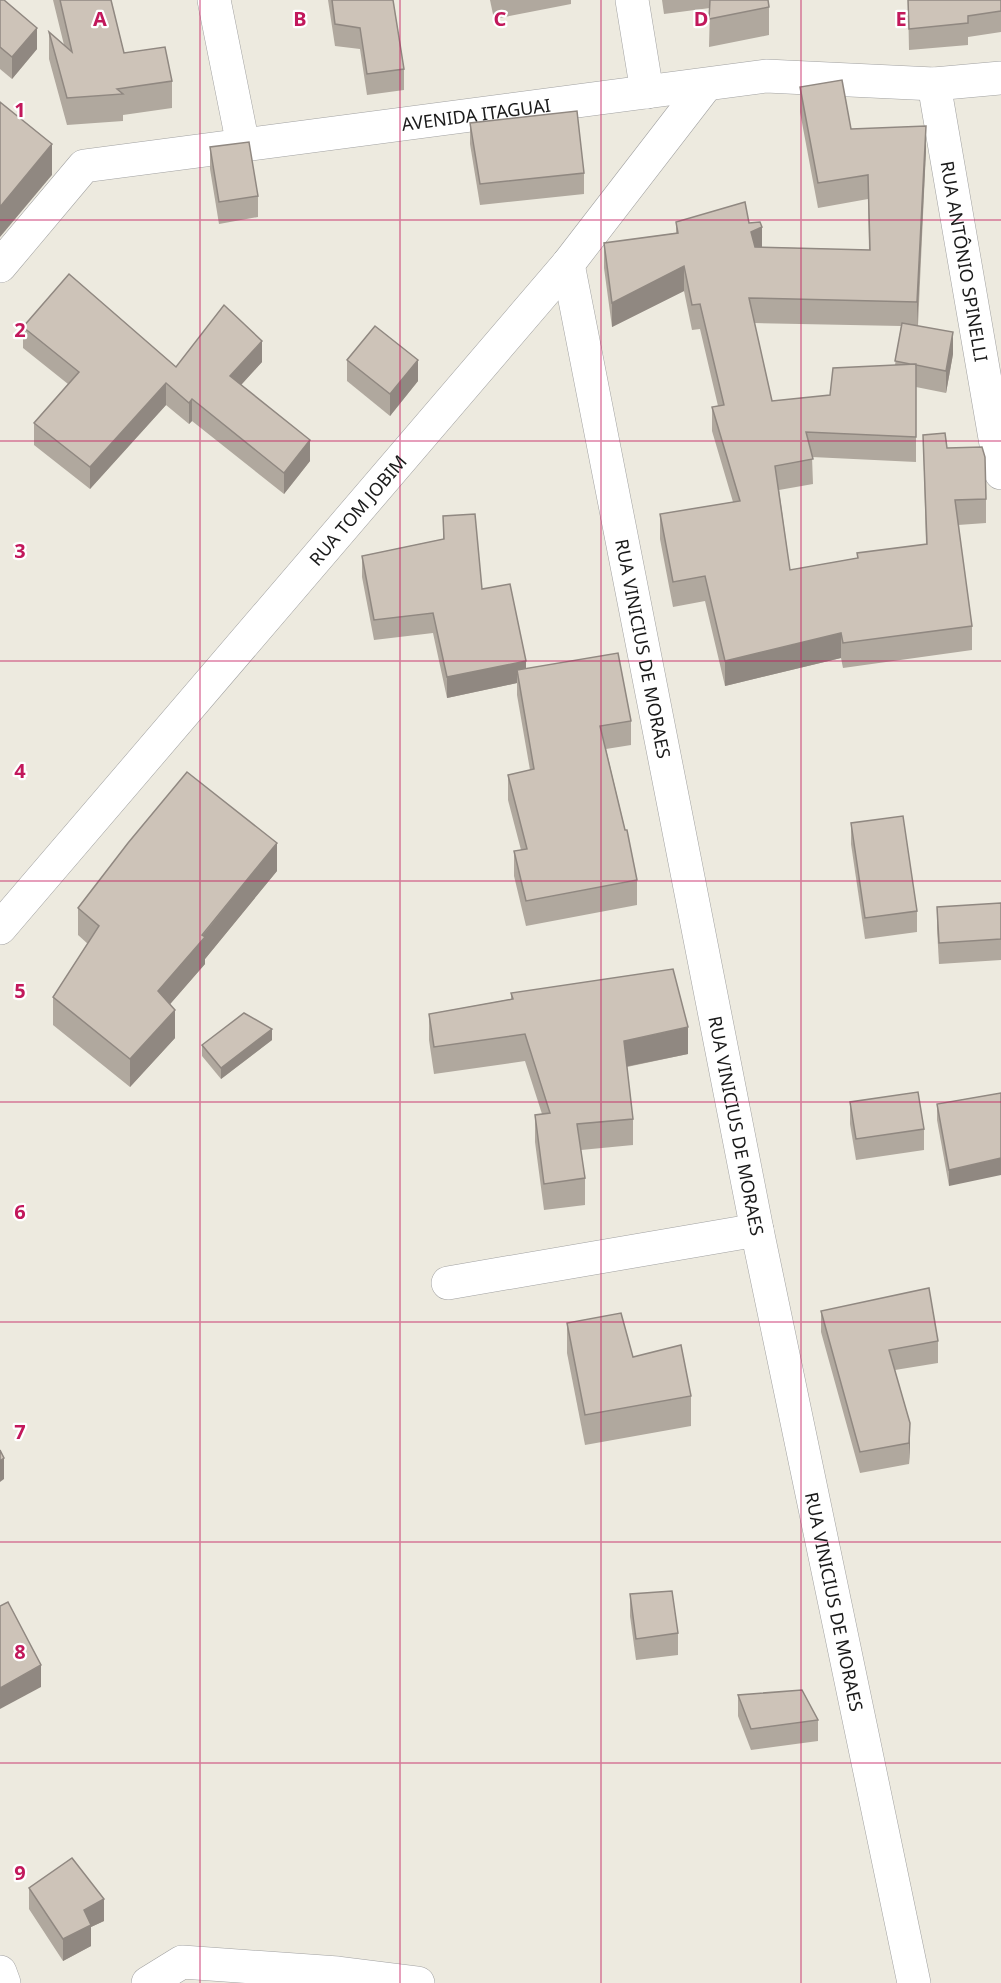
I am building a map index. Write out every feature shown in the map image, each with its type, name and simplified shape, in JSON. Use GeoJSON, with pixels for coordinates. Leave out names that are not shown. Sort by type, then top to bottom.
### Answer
{"type":"FeatureCollection","features":[{"type":"Feature","properties":{"kind":"street"},"geometry":{"type":"LineString","coordinates":[[214,0],[243,145]]}},
{"type":"Feature","properties":{"kind":"street"},"geometry":{"type":"LineString","coordinates":[[632,0],[647,92]]}},
{"type":"Feature","properties":{"kind":"street","name":"AVENIDA ITAGUAI"},"geometry":{"type":"LineString","coordinates":[[0,266],[84,166],[766,76],[934,84],[1001,78]]}},
{"type":"Feature","properties":{"kind":"street","name":"RUA ANTÔNIO SPINELLI"},"geometry":{"type":"LineString","coordinates":[[934,84],[1001,473]]}},
{"type":"Feature","properties":{"kind":"street","name":"RUA TOM JOBIM"},"geometry":{"type":"LineString","coordinates":[[5,912],[568,264],[706,85]]}},
{"type":"Feature","properties":{"kind":"street","name":"RUA VINICIUS DE MORAES"},"geometry":{"type":"LineString","coordinates":[[568,264],[757,1230],[914,1983]]}},
{"type":"Feature","properties":{"kind":"street"},"geometry":{"type":"LineString","coordinates":[[448,1283],[757,1230]]}},
{"type":"Feature","properties":{"kind":"street"},"geometry":{"type":"LineString","coordinates":[[148,1983],[182,1962],[338,1973],[418,1983]]}},
{"type":"Feature","properties":{"kind":"street"},"geometry":{"type":"LineString","coordinates":[[0,1972],[4,1983]]}},
{"type":"Feature","properties":{"kind":"building"},"geometry":{"type":"Polygon","coordinates":[[[0,0],[4,0],[37,28],[12,57],[0,47],[0,0]]]}},
{"type":"Feature","properties":{"kind":"building"},"geometry":{"type":"Polygon","coordinates":[[[60,0],[111,0],[124,53],[165,47],[172,81],[117,89],[123,94],[67,98],[49,32],[72,52],[60,0]]]}},
{"type":"Feature","properties":{"kind":"building"},"geometry":{"type":"Polygon","coordinates":[[[332,0],[393,0],[404,69],[367,74],[360,28],[335,24],[332,0]]]}},
{"type":"Feature","properties":{"kind":"building"},"geometry":{"type":"Polygon","coordinates":[[[710,0],[768,0],[769,7],[709,19],[710,0]]]}},
{"type":"Feature","properties":{"kind":"building"},"geometry":{"type":"Polygon","coordinates":[[[908,0],[1001,0],[1001,11],[968,16],[968,23],[909,29],[908,0]]]}},
{"type":"Feature","properties":{"kind":"building"},"geometry":{"type":"Polygon","coordinates":[[[842,80],[851,129],[926,126],[917,302],[749,298],[772,401],[830,395],[833,368],[916,364],[916,437],[806,432],[813,459],[775,466],[790,570],[858,558],[857,553],[927,544],[923,435],[945,433],[947,448],[982,447],[985,457],[986,499],[955,500],[972,626],[843,643],[841,633],[725,661],[705,576],[673,582],[660,514],[740,501],[712,407],[724,405],[700,304],[692,305],[684,266],[612,303],[604,243],[678,233],[676,222],[745,202],[749,223],[760,222],[762,227],[751,232],[755,247],[870,250],[868,175],[818,183],[800,87],[842,80]]]}},
{"type":"Feature","properties":{"kind":"building"},"geometry":{"type":"Polygon","coordinates":[[[0,102],[52,144],[0,207],[0,102]]]}},
{"type":"Feature","properties":{"kind":"building"},"geometry":{"type":"Polygon","coordinates":[[[577,111],[584,173],[480,184],[470,123],[577,111]]]}},
{"type":"Feature","properties":{"kind":"building"},"geometry":{"type":"Polygon","coordinates":[[[249,142],[258,196],[219,202],[210,147],[249,142]]]}},
{"type":"Feature","properties":{"kind":"building"},"geometry":{"type":"Polygon","coordinates":[[[69,274],[176,367],[224,305],[262,341],[230,376],[310,440],[284,473],[192,399],[189,403],[166,383],[90,467],[34,423],[79,372],[23,327],[69,274]]]}},
{"type":"Feature","properties":{"kind":"building"},"geometry":{"type":"Polygon","coordinates":[[[902,323],[953,332],[946,371],[895,361],[902,323]]]}},
{"type":"Feature","properties":{"kind":"building"},"geometry":{"type":"Polygon","coordinates":[[[375,326],[418,360],[390,394],[347,360],[375,326]]]}},
{"type":"Feature","properties":{"kind":"building"},"geometry":{"type":"Polygon","coordinates":[[[475,514],[482,589],[510,584],[526,661],[447,677],[433,613],[374,620],[362,556],[444,539],[443,516],[475,514]]]}},
{"type":"Feature","properties":{"kind":"building"},"geometry":{"type":"Polygon","coordinates":[[[618,653],[631,721],[600,726],[625,830],[627,830],[637,880],[526,901],[514,851],[527,849],[508,775],[534,769],[517,670],[618,653]]]}},
{"type":"Feature","properties":{"kind":"building"},"geometry":{"type":"Polygon","coordinates":[[[187,772],[277,843],[202,935],[205,937],[158,991],[175,1010],[130,1059],[53,997],[99,926],[78,908],[187,772]]]}},
{"type":"Feature","properties":{"kind":"building"},"geometry":{"type":"Polygon","coordinates":[[[903,816],[917,911],[865,918],[851,823],[903,816]]]}},
{"type":"Feature","properties":{"kind":"building"},"geometry":{"type":"Polygon","coordinates":[[[1001,903],[1001,939],[939,943],[937,907],[1001,903]]]}},
{"type":"Feature","properties":{"kind":"building"},"geometry":{"type":"Polygon","coordinates":[[[673,969],[688,1027],[624,1041],[633,1119],[577,1124],[585,1178],[544,1184],[535,1115],[550,1113],[525,1034],[434,1047],[429,1014],[513,999],[511,993],[673,969]]]}},
{"type":"Feature","properties":{"kind":"building"},"geometry":{"type":"Polygon","coordinates":[[[244,1013],[272,1029],[221,1068],[202,1045],[244,1013]]]}},
{"type":"Feature","properties":{"kind":"building"},"geometry":{"type":"Polygon","coordinates":[[[918,1092],[924,1129],[856,1139],[850,1102],[918,1092]]]}},
{"type":"Feature","properties":{"kind":"building"},"geometry":{"type":"Polygon","coordinates":[[[1001,1093],[1001,1158],[949,1170],[937,1104],[1001,1093]]]}},
{"type":"Feature","properties":{"kind":"building"},"geometry":{"type":"Polygon","coordinates":[[[929,1288],[938,1341],[889,1350],[910,1423],[909,1443],[860,1452],[821,1311],[929,1288]]]}},
{"type":"Feature","properties":{"kind":"building"},"geometry":{"type":"Polygon","coordinates":[[[621,1313],[633,1357],[681,1345],[691,1396],[585,1415],[567,1323],[621,1313]]]}},
{"type":"Feature","properties":{"kind":"building"},"geometry":{"type":"Polygon","coordinates":[[[672,1591],[678,1633],[636,1639],[630,1594],[672,1591]]]}},
{"type":"Feature","properties":{"kind":"building"},"geometry":{"type":"Polygon","coordinates":[[[8,1602],[41,1665],[0,1688],[0,1606],[8,1602]]]}},
{"type":"Feature","properties":{"kind":"building"},"geometry":{"type":"Polygon","coordinates":[[[802,1690],[818,1720],[751,1729],[738,1695],[802,1690]]]}},
{"type":"Feature","properties":{"kind":"building"},"geometry":{"type":"Polygon","coordinates":[[[72,1858],[104,1899],[84,1910],[91,1925],[63,1939],[29,1888],[72,1858]]]}}]}
